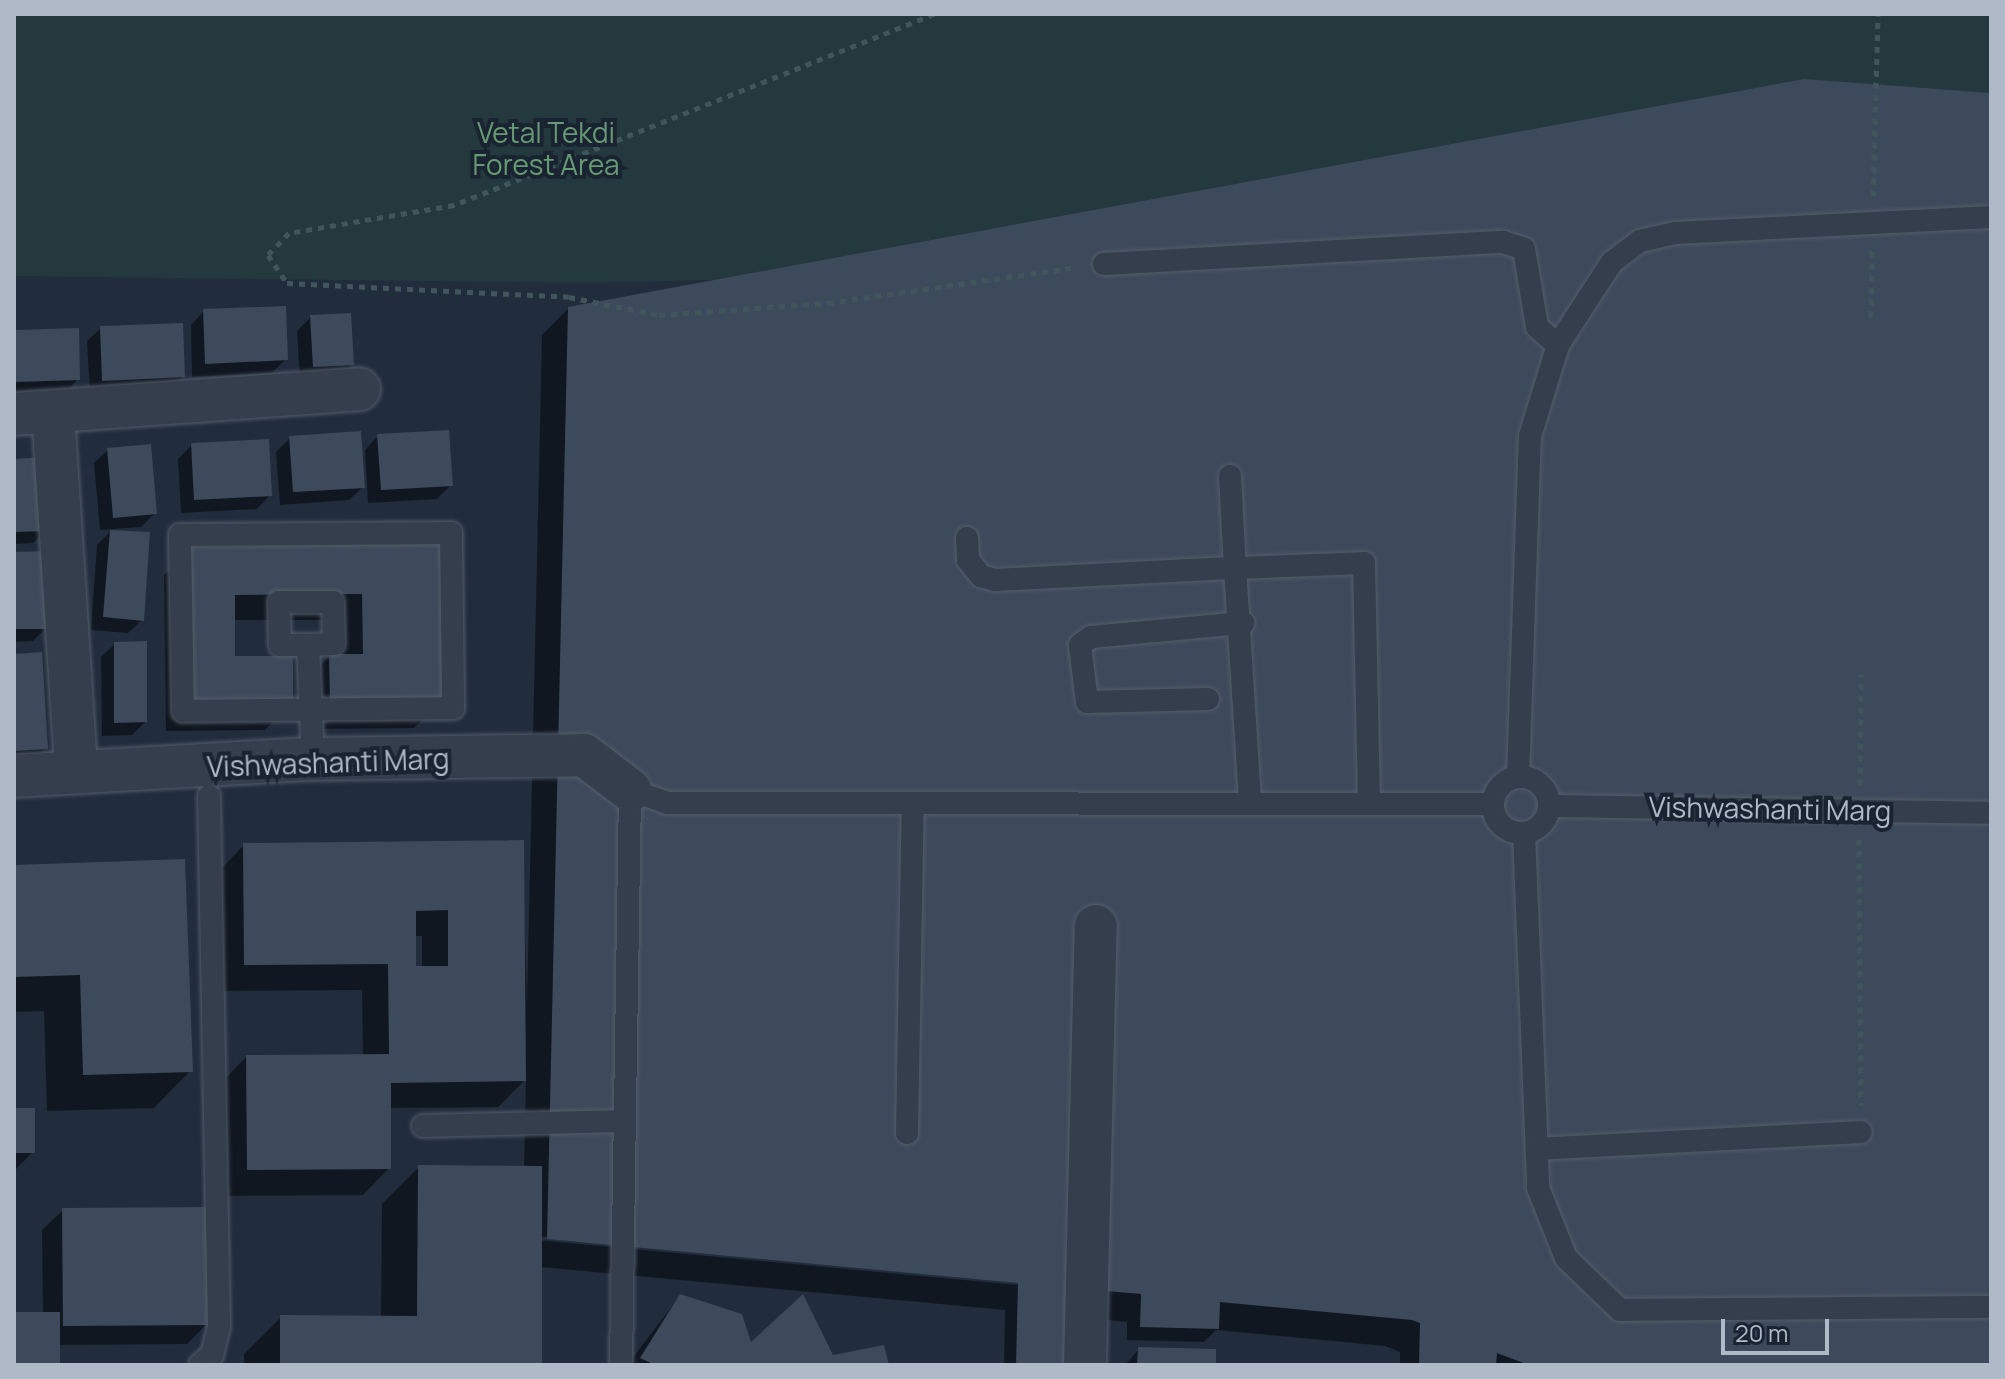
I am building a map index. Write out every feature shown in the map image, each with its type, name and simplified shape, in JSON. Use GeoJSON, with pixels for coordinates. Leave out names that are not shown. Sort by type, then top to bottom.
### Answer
{"type":"FeatureCollection","features":[{"type":"Feature","properties":{"kind":"street"},"geometry":{"type":"LineString","coordinates":[[76,772],[40,422],[362,402]]}},
{"type":"Feature","properties":{"kind":"street","name":"Vishwashanti Marg"},"geometry":{"type":"LineString","coordinates":[[14,776],[313,759],[584,755],[630,790]]}},
{"type":"Feature","properties":{"kind":"street"},"geometry":{"type":"LineString","coordinates":[[1085,1365],[1096,926]]}},
{"type":"Feature","properties":{"kind":"lane"},"geometry":{"type":"LineString","coordinates":[[1518,777],[1530,436],[1558,345],[1612,262],[1640,241],[1872,220],[1991,217]]}},
{"type":"Feature","properties":{"kind":"lane"},"geometry":{"type":"LineString","coordinates":[[1104,264],[1503,242],[1524,249],[1537,327],[1558,345]]}},
{"type":"Feature","properties":{"kind":"lane"},"geometry":{"type":"LineString","coordinates":[[1230,476],[1235,568],[1243,623],[1250,803]]}},
{"type":"Feature","properties":{"kind":"lane"},"geometry":{"type":"LineString","coordinates":[[451,533],[453,708],[311,709],[183,711],[180,535],[451,533]]}},
{"type":"Feature","properties":{"kind":"lane"},"geometry":{"type":"LineString","coordinates":[[967,538],[968,560],[981,576],[995,580],[1364,563],[1369,803]]}},
{"type":"Feature","properties":{"kind":"lane"},"geometry":{"type":"LineString","coordinates":[[1208,699],[1087,702],[1080,645],[1091,637],[1243,623]]}},
{"type":"Feature","properties":{"kind":"lane"},"geometry":{"type":"LineString","coordinates":[[308,645],[313,759]]}},
{"type":"Feature","properties":{"kind":"lane"},"geometry":{"type":"LineString","coordinates":[[1518,777],[1540,784],[1549,806],[1538,827],[1524,833],[1502,825],[1493,804],[1504,783],[1518,777]]}},
{"type":"Feature","properties":{"kind":"lane"},"geometry":{"type":"LineString","coordinates":[[621,1365],[622,1121],[630,790],[668,803],[1493,804]]}},
{"type":"Feature","properties":{"kind":"lane"},"geometry":{"type":"LineString","coordinates":[[200,1365],[212,1355],[219,1327],[209,796]]}},
{"type":"Feature","properties":{"kind":"lane"},"geometry":{"type":"LineString","coordinates":[[907,1133],[913,803]]}},
{"type":"Feature","properties":{"kind":"lane","name":"Vishwashanti Marg"},"geometry":{"type":"LineString","coordinates":[[1549,806],[1859,807],[1991,813]]}},
{"type":"Feature","properties":{"kind":"lane"},"geometry":{"type":"LineString","coordinates":[[1524,833],[1538,1188],[1566,1258],[1620,1310],[1991,1307]]}},
{"type":"Feature","properties":{"kind":"lane"},"geometry":{"type":"LineString","coordinates":[[423,1126],[622,1121]]}},
{"type":"Feature","properties":{"kind":"lane"},"geometry":{"type":"LineString","coordinates":[[1537,1149],[1861,1132]]}},
{"type":"Feature","properties":{"kind":"path"},"geometry":{"type":"LineString","coordinates":[[934,14],[454,205],[289,233],[268,255],[287,283],[569,297],[659,315],[828,303],[1104,264]]}},
{"type":"Feature","properties":{"kind":"path"},"geometry":{"type":"LineString","coordinates":[[1871,317],[1878,14]]}},
{"type":"Feature","properties":{"kind":"path"},"geometry":{"type":"LineString","coordinates":[[1861,674],[1861,1132]]}},
{"type":"Feature","properties":{"kind":"green space","name":"Vetal Tekdi Forest Area"},"geometry":{"type":"Polygon","coordinates":[[[14,14],[1991,14],[1991,197],[1000,274],[585,283],[14,276],[14,14]]]}},
{"type":"Feature","properties":{"kind":"building"},"geometry":{"type":"Polygon","coordinates":[[[1804,79],[1991,93],[1991,1365],[1529,1365],[1497,1353],[1496,1365],[1419,1363],[1420,1323],[1412,1320],[1220,1302],[1219,1329],[1140,1327],[1141,1294],[1071,1288],[1069,1365],[1016,1365],[1018,1283],[547,1239],[568,307],[1804,79]]]}},
{"type":"Feature","properties":{"kind":"building"},"geometry":{"type":"Polygon","coordinates":[[[286,306],[288,360],[205,364],[203,309],[286,306]]]}},
{"type":"Feature","properties":{"kind":"building"},"geometry":{"type":"Polygon","coordinates":[[[351,313],[354,365],[313,367],[310,315],[351,313]]]}},
{"type":"Feature","properties":{"kind":"building"},"geometry":{"type":"Polygon","coordinates":[[[183,323],[185,377],[102,381],[100,326],[183,323]]]}},
{"type":"Feature","properties":{"kind":"building"},"geometry":{"type":"Polygon","coordinates":[[[79,328],[80,380],[14,382],[14,330],[79,328]]]}},
{"type":"Feature","properties":{"kind":"building"},"geometry":{"type":"Polygon","coordinates":[[[449,430],[453,486],[381,490],[377,434],[449,430]]]}},
{"type":"Feature","properties":{"kind":"building"},"geometry":{"type":"Polygon","coordinates":[[[361,431],[365,488],[293,492],[289,436],[361,431]]]}},
{"type":"Feature","properties":{"kind":"building"},"geometry":{"type":"Polygon","coordinates":[[[269,439],[272,496],[194,500],[191,443],[269,439]]]}},
{"type":"Feature","properties":{"kind":"building"},"geometry":{"type":"Polygon","coordinates":[[[151,444],[157,514],[113,518],[107,448],[151,444]]]}},
{"type":"Feature","properties":{"kind":"building"},"geometry":{"type":"Polygon","coordinates":[[[45,457],[49,531],[14,532],[14,459],[45,457]]]}},
{"type":"Feature","properties":{"kind":"building"},"geometry":{"type":"Polygon","coordinates":[[[110,530],[150,532],[144,621],[103,617],[110,530]]]}},
{"type":"Feature","properties":{"kind":"building"},"geometry":{"type":"Polygon","coordinates":[[[442,544],[443,703],[330,704],[329,654],[363,654],[362,594],[235,595],[235,656],[293,656],[293,704],[191,705],[190,547],[442,544]]]}},
{"type":"Feature","properties":{"kind":"building"},"geometry":{"type":"Polygon","coordinates":[[[47,551],[48,629],[14,629],[14,552],[47,551]]]}},
{"type":"Feature","properties":{"kind":"building"},"geometry":{"type":"Polygon","coordinates":[[[147,641],[147,722],[114,723],[114,642],[147,641]]]}},
{"type":"Feature","properties":{"kind":"building"},"geometry":{"type":"Polygon","coordinates":[[[42,652],[48,749],[14,751],[14,654],[42,652]]]}},
{"type":"Feature","properties":{"kind":"building"},"geometry":{"type":"Polygon","coordinates":[[[524,840],[526,1081],[391,1083],[391,1169],[247,1170],[246,1055],[389,1054],[388,964],[244,965],[243,843],[524,840]],[[448,910],[416,911],[416,966],[448,966],[448,910]]]}},
{"type":"Feature","properties":{"kind":"building"},"geometry":{"type":"Polygon","coordinates":[[[185,859],[193,1072],[83,1075],[80,975],[14,977],[14,865],[185,859]]]}},
{"type":"Feature","properties":{"kind":"building"},"geometry":{"type":"Polygon","coordinates":[[[14,1108],[35,1108],[35,1153],[14,1153],[14,1108]]]}},
{"type":"Feature","properties":{"kind":"building"},"geometry":{"type":"Polygon","coordinates":[[[418,1165],[542,1166],[542,1365],[280,1365],[280,1315],[417,1316],[418,1165]]]}},
{"type":"Feature","properties":{"kind":"building"},"geometry":{"type":"Polygon","coordinates":[[[208,1207],[209,1325],[63,1326],[62,1208],[208,1207]]]}},
{"type":"Feature","properties":{"kind":"building"},"geometry":{"type":"Polygon","coordinates":[[[680,1294],[742,1314],[751,1342],[803,1294],[833,1355],[884,1345],[889,1365],[655,1365],[640,1358],[680,1294]]]}},
{"type":"Feature","properties":{"kind":"building"},"geometry":{"type":"Polygon","coordinates":[[[14,1312],[60,1312],[60,1365],[14,1365],[14,1312]]]}},
{"type":"Feature","properties":{"kind":"building"},"geometry":{"type":"Polygon","coordinates":[[[1138,1347],[1216,1349],[1216,1365],[1137,1365],[1138,1347]]]}}]}
